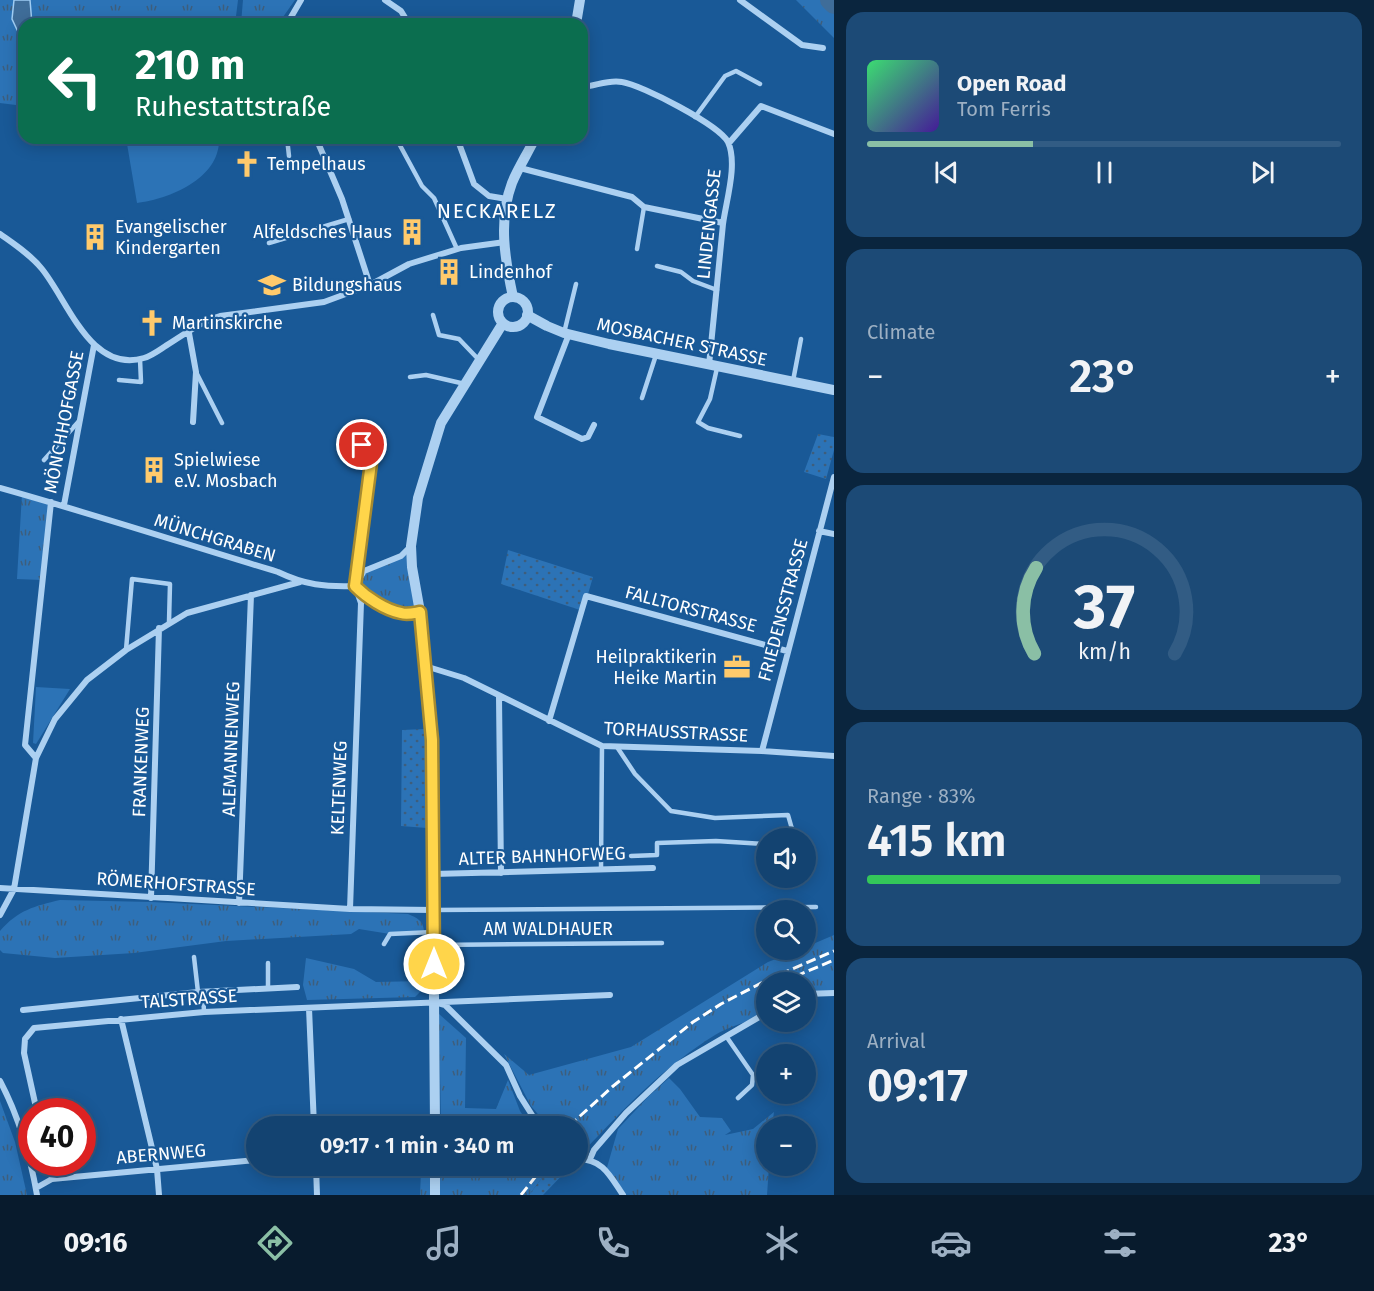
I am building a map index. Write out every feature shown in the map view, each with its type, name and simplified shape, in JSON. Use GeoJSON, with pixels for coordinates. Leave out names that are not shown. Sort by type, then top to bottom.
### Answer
{"type":"FeatureCollection","features":[{"type":"Feature","properties":{"kind":"street"},"geometry":{"type":"LineString","coordinates":[[290,18],[301,0]]}},
{"type":"Feature","properties":{"kind":"street"},"geometry":{"type":"LineString","coordinates":[[385,0],[405,18]]}},
{"type":"Feature","properties":{"kind":"street"},"geometry":{"type":"LineString","coordinates":[[577,18],[580,0]]}},
{"type":"Feature","properties":{"kind":"street"},"geometry":{"type":"LineString","coordinates":[[740,0],[802,45],[823,48]]}},
{"type":"Feature","properties":{"kind":"street","name":"LINDENGASSE"},"geometry":{"type":"LineString","coordinates":[[588,87],[613,81],[625,82],[682,108],[722,134],[729,143],[732,169],[723,223],[713,366]]}},
{"type":"Feature","properties":{"kind":"street"},"geometry":{"type":"LineString","coordinates":[[729,143],[761,106],[834,134]]}},
{"type":"Feature","properties":{"kind":"street"},"geometry":{"type":"LineString","coordinates":[[319,144],[342,199],[370,285]]}},
{"type":"Feature","properties":{"kind":"street"},"geometry":{"type":"LineString","coordinates":[[459,144],[474,184],[489,196],[507,199]]}},
{"type":"Feature","properties":{"kind":"street"},"geometry":{"type":"LineString","coordinates":[[513,297],[508,275],[504,215],[512,182],[533,144]]}},
{"type":"Feature","properties":{"kind":"street"},"geometry":{"type":"LineString","coordinates":[[520,168],[632,197],[644,207],[723,223]]}},
{"type":"Feature","properties":{"kind":"street"},"geometry":{"type":"LineString","coordinates":[[0,234],[42,268],[70,314],[94,345],[109,356],[131,361],[147,358],[205,321],[220,316],[324,302],[370,285],[409,264],[457,249],[505,242]]}},
{"type":"Feature","properties":{"kind":"street"},"geometry":{"type":"LineString","coordinates":[[513,297],[525,303],[527,315],[522,324],[513,327],[503,323],[499,316],[499,307],[506,299],[513,297]]}},
{"type":"Feature","properties":{"kind":"street","name":"MOSBACHER STRASSE"},"geometry":{"type":"LineString","coordinates":[[527,315],[566,333],[834,390]]}},
{"type":"Feature","properties":{"kind":"street"},"geometry":{"type":"LineString","coordinates":[[435,1116],[432,740],[420,612],[412,567],[411,546],[418,498],[441,423],[503,323]]}},
{"type":"Feature","properties":{"kind":"street"},"geometry":{"type":"LineString","coordinates":[[189,333],[196,372],[193,422]]}},
{"type":"Feature","properties":{"kind":"street"},"geometry":{"type":"LineString","coordinates":[[566,333],[537,417],[582,439],[588,437],[594,426]]}},
{"type":"Feature","properties":{"kind":"street","name":"MÖNCHHOFGASSE"},"geometry":{"type":"LineString","coordinates":[[64,506],[94,345]]}},
{"type":"Feature","properties":{"kind":"street","name":"KELTENWEG"},"geometry":{"type":"LineString","coordinates":[[342,444],[365,447],[372,455],[355,586],[361,603],[350,909]]}},
{"type":"Feature","properties":{"kind":"street","name":"FRIEDENSSTRASSE"},"geometry":{"type":"LineString","coordinates":[[762,752],[834,477]]}},
{"type":"Feature","properties":{"kind":"street","name":"MÜNCHGRABEN"},"geometry":{"type":"LineString","coordinates":[[0,488],[278,572],[300,582],[355,586]]}},
{"type":"Feature","properties":{"kind":"street"},"geometry":{"type":"LineString","coordinates":[[36,758],[25,744],[51,502]]}},
{"type":"Feature","properties":{"kind":"street"},"geometry":{"type":"LineString","coordinates":[[819,531],[834,534]]}},
{"type":"Feature","properties":{"kind":"street"},"geometry":{"type":"LineString","coordinates":[[411,546],[401,556],[364,571],[355,586],[370,599],[393,610],[404,614],[420,612]]}},
{"type":"Feature","properties":{"kind":"street"},"geometry":{"type":"LineString","coordinates":[[0,915],[14,889],[36,758],[56,718],[87,680],[126,650],[187,613],[300,582]]}},
{"type":"Feature","properties":{"kind":"street","name":"ALEMANNENWEG"},"geometry":{"type":"LineString","coordinates":[[239,903],[251,596]]}},
{"type":"Feature","properties":{"kind":"street","name":"FALLTORSTRASSE"},"geometry":{"type":"LineString","coordinates":[[549,721],[586,596],[787,651]]}},
{"type":"Feature","properties":{"kind":"street","name":"FRANKENWEG"},"geometry":{"type":"LineString","coordinates":[[152,898],[159,628]]}},
{"type":"Feature","properties":{"kind":"street","name":"TORHAUSSTRASSE"},"geometry":{"type":"LineString","coordinates":[[425,666],[464,678],[602,746],[834,756]]}},
{"type":"Feature","properties":{"kind":"street"},"geometry":{"type":"LineString","coordinates":[[499,697],[501,873]]}},
{"type":"Feature","properties":{"kind":"street","name":"ALTER BAHNHOFWEG"},"geometry":{"type":"LineString","coordinates":[[433,874],[653,868]]}},
{"type":"Feature","properties":{"kind":"street","name":"RÖMERHOFSTRASSE"},"geometry":{"type":"LineString","coordinates":[[0,888],[350,909]]}},
{"type":"Feature","properties":{"kind":"street"},"geometry":{"type":"LineString","coordinates":[[350,909],[434,910]]}},
{"type":"Feature","properties":{"kind":"street"},"geometry":{"type":"LineString","coordinates":[[23,1010],[200,992],[297,987]]}},
{"type":"Feature","properties":{"kind":"street"},"geometry":{"type":"LineString","coordinates":[[816,994],[834,993]]}},
{"type":"Feature","properties":{"kind":"street"},"geometry":{"type":"LineString","coordinates":[[435,1001],[610,995]]}},
{"type":"Feature","properties":{"kind":"street"},"geometry":{"type":"LineString","coordinates":[[435,1001],[445,1005],[506,1065],[520,1096],[533,1116]]}},
{"type":"Feature","properties":{"kind":"street","name":"TALSTRASSE"},"geometry":{"type":"LineString","coordinates":[[34,1098],[24,1053],[25,1039],[34,1028],[204,1012],[435,1001]]}},
{"type":"Feature","properties":{"kind":"street"},"geometry":{"type":"LineString","coordinates":[[309,1008],[314,1116]]}},
{"type":"Feature","properties":{"kind":"street"},"geometry":{"type":"LineString","coordinates":[[121,1019],[157,1169],[159,1195]]}},
{"type":"Feature","properties":{"kind":"street"},"geometry":{"type":"LineString","coordinates":[[623,1195],[606,1171],[590,1159],[594,1150],[626,1113],[677,1065],[756,1019]]}},
{"type":"Feature","properties":{"kind":"street"},"geometry":{"type":"LineString","coordinates":[[0,1081],[11,1101],[22,1132],[36,1192]]}},
{"type":"Feature","properties":{"kind":"street","name":"ABERNWEG"},"geometry":{"type":"LineString","coordinates":[[36,1192],[52,1179],[246,1161]]}},
{"type":"Feature","properties":{"kind":"street"},"geometry":{"type":"LineString","coordinates":[[316,1176],[317,1195]]}},
{"type":"Feature","properties":{"kind":"street"},"geometry":{"type":"LineString","coordinates":[[435,1176],[435,1195]]}},
{"type":"Feature","properties":{"kind":"lane"},"geometry":{"type":"LineString","coordinates":[[695,117],[725,76],[736,71],[760,84]]}},
{"type":"Feature","properties":{"kind":"lane"},"geometry":{"type":"LineString","coordinates":[[288,144],[289,156]]}},
{"type":"Feature","properties":{"kind":"lane"},"geometry":{"type":"LineString","coordinates":[[399,144],[422,186],[434,198],[457,249]]}},
{"type":"Feature","properties":{"kind":"lane"},"geometry":{"type":"LineString","coordinates":[[637,249],[644,207]]}},
{"type":"Feature","properties":{"kind":"lane"},"geometry":{"type":"LineString","coordinates":[[269,243],[349,219]]}},
{"type":"Feature","properties":{"kind":"lane"},"geometry":{"type":"LineString","coordinates":[[657,266],[681,272],[693,281],[717,290]]}},
{"type":"Feature","properties":{"kind":"lane"},"geometry":{"type":"LineString","coordinates":[[566,333],[576,284]]}},
{"type":"Feature","properties":{"kind":"lane"},"geometry":{"type":"LineString","coordinates":[[433,315],[438,335],[459,339],[480,361]]}},
{"type":"Feature","properties":{"kind":"lane"},"geometry":{"type":"LineString","coordinates":[[793,381],[801,339]]}},
{"type":"Feature","properties":{"kind":"lane"},"geometry":{"type":"LineString","coordinates":[[642,398],[657,353]]}},
{"type":"Feature","properties":{"kind":"lane"},"geometry":{"type":"LineString","coordinates":[[119,380],[141,382],[140,359]]}},
{"type":"Feature","properties":{"kind":"lane"},"geometry":{"type":"LineString","coordinates":[[713,366],[710,399],[698,422],[708,428],[740,436]]}},
{"type":"Feature","properties":{"kind":"lane"},"geometry":{"type":"LineString","coordinates":[[196,372],[222,423]]}},
{"type":"Feature","properties":{"kind":"lane"},"geometry":{"type":"LineString","coordinates":[[410,377],[426,375],[465,384]]}},
{"type":"Feature","properties":{"kind":"lane"},"geometry":{"type":"LineString","coordinates":[[44,460],[80,420]]}},
{"type":"Feature","properties":{"kind":"lane"},"geometry":{"type":"LineString","coordinates":[[126,650],[132,579],[170,584],[169,622]]}},
{"type":"Feature","properties":{"kind":"lane"},"geometry":{"type":"LineString","coordinates":[[601,869],[602,746]]}},
{"type":"Feature","properties":{"kind":"lane"},"geometry":{"type":"LineString","coordinates":[[617,747],[634,774],[671,811],[715,818],[788,815],[792,828]]}},
{"type":"Feature","properties":{"kind":"lane"},"geometry":{"type":"LineString","coordinates":[[631,856],[657,855],[657,843],[756,844]]}},
{"type":"Feature","properties":{"kind":"lane"},"geometry":{"type":"LineString","coordinates":[[434,910],[756,907]]}},
{"type":"Feature","properties":{"kind":"lane"},"geometry":{"type":"LineString","coordinates":[[384,944],[390,934],[434,932]]}},
{"type":"Feature","properties":{"kind":"lane","name":"AM WALDHAUER"},"geometry":{"type":"LineString","coordinates":[[434,945],[662,943]]}},
{"type":"Feature","properties":{"kind":"lane"},"geometry":{"type":"LineString","coordinates":[[194,957],[204,1012]]}},
{"type":"Feature","properties":{"kind":"lane"},"geometry":{"type":"LineString","coordinates":[[268,963],[268,988]]}},
{"type":"Feature","properties":{"kind":"lane"},"geometry":{"type":"LineString","coordinates":[[726,1036],[753,1075],[752,1085],[738,1098]]}},
{"type":"Feature","properties":{"kind":"green space"},"geometry":{"type":"Polygon","coordinates":[[[0,0],[14,0],[12,19],[18,32],[18,105],[0,103],[0,0]]]}},
{"type":"Feature","properties":{"kind":"green space"},"geometry":{"type":"Polygon","coordinates":[[[30,0],[238,0],[236,18],[32,18],[30,0]]]}},
{"type":"Feature","properties":{"kind":"green space"},"geometry":{"type":"Polygon","coordinates":[[[243,0],[295,0],[282,18],[242,18],[243,0]]]}},
{"type":"Feature","properties":{"kind":"green space"},"geometry":{"type":"Polygon","coordinates":[[[796,0],[834,0],[834,38],[796,0]]]}},
{"type":"Feature","properties":{"kind":"green space"},"geometry":{"type":"Polygon","coordinates":[[[127,144],[218,144],[212,164],[191,184],[164,197],[137,203],[127,144]]]}},
{"type":"Feature","properties":{"kind":"green space"},"geometry":{"type":"Polygon","coordinates":[[[818,434],[834,437],[834,450],[826,479],[804,472],[818,434]]]}},
{"type":"Feature","properties":{"kind":"green space"},"geometry":{"type":"Polygon","coordinates":[[[22,494],[51,502],[42,580],[17,579],[22,494]]]}},
{"type":"Feature","properties":{"kind":"green space"},"geometry":{"type":"Polygon","coordinates":[[[411,546],[420,612],[393,611],[355,586],[364,571],[401,556],[411,546]]]}},
{"type":"Feature","properties":{"kind":"green space"},"geometry":{"type":"Polygon","coordinates":[[[508,550],[593,577],[583,611],[501,584],[508,550]]]}},
{"type":"Feature","properties":{"kind":"green space"},"geometry":{"type":"Polygon","coordinates":[[[36,687],[70,689],[36,744],[33,743],[36,687]]]}},
{"type":"Feature","properties":{"kind":"green space"},"geometry":{"type":"Polygon","coordinates":[[[425,729],[427,828],[401,826],[402,730],[425,729]]]}},
{"type":"Feature","properties":{"kind":"green space"},"geometry":{"type":"Polygon","coordinates":[[[60,900],[408,914],[421,922],[424,931],[390,934],[359,929],[351,934],[226,941],[134,953],[55,958],[3,953],[0,950],[0,931],[13,918],[35,907],[60,900]]]}},
{"type":"Feature","properties":{"kind":"green space"},"geometry":{"type":"Polygon","coordinates":[[[834,935],[834,993],[816,994],[816,972],[756,972],[756,1018],[721,1032],[679,1060],[630,1104],[588,1147],[588,1116],[540,1116],[531,1106],[504,1054],[529,1075],[631,1047],[768,962],[816,960],[816,943],[834,935]]]}},
{"type":"Feature","properties":{"kind":"green space"},"geometry":{"type":"Polygon","coordinates":[[[306,958],[354,969],[376,982],[425,981],[424,988],[415,997],[307,1000],[303,985],[306,958]]]}},
{"type":"Feature","properties":{"kind":"green space"},"geometry":{"type":"Polygon","coordinates":[[[439,1014],[466,1038],[465,1108],[496,1109],[508,1080],[523,1116],[441,1116],[439,1014]]]}},
{"type":"Feature","properties":{"kind":"green space"},"geometry":{"type":"Polygon","coordinates":[[[669,1078],[700,1117],[722,1118],[731,1131],[725,1135],[756,1127],[756,1176],[768,1176],[767,1195],[623,1195],[606,1171],[618,1129],[669,1078]]]}},
{"type":"Feature","properties":{"kind":"green space"},"geometry":{"type":"Polygon","coordinates":[[[0,1101],[15,1142],[18,1155],[18,1176],[23,1176],[27,1195],[0,1195],[0,1101]]]}},
{"type":"Feature","properties":{"kind":"green space"},"geometry":{"type":"Polygon","coordinates":[[[421,1176],[543,1176],[529,1195],[420,1195],[421,1176]]]}},
{"type":"Feature","properties":{"kind":"green space"},"geometry":{"type":"Polygon","coordinates":[[[543,1176],[561,1176],[543,1195],[529,1195],[543,1176]]]}},
{"type":"Feature","properties":{"kind":"shaded area"},"geometry":{"type":"Polygon","coordinates":[[[14,0],[30,0],[32,18],[18,18],[18,32],[12,19],[14,0]]]}},
{"type":"Feature","properties":{"kind":"waterway"},"geometry":{"type":"LineString","coordinates":[[830,0],[834,4]]}},
{"type":"Feature","properties":{"kind":"railway"},"geometry":{"type":"LineString","coordinates":[[580,1116],[612,1087],[693,1022],[721,1004],[767,980],[834,951]]}},
{"type":"Feature","properties":{"kind":"railway"},"geometry":{"type":"LineString","coordinates":[[806,972],[834,960]]}},
{"type":"Feature","properties":{"kind":"railway"},"geometry":{"type":"LineString","coordinates":[[521,1195],[536,1176]]}},
{"type":"Feature","properties":{"kind":"place","name":"Tempelhaus"},"geometry":{"type":"Point","coordinates":[247,164]}},
{"type":"Feature","properties":{"kind":"place","name":"Alfeldsches Haus"},"geometry":{"type":"Point","coordinates":[412,232]}},
{"type":"Feature","properties":{"kind":"place","name":"Evangelischer Kindergarten"},"geometry":{"type":"Point","coordinates":[95,237]}},
{"type":"Feature","properties":{"kind":"place","name":"Lindenhof"},"geometry":{"type":"Point","coordinates":[449,272]}},
{"type":"Feature","properties":{"kind":"place","name":"Bildungshaus"},"geometry":{"type":"Point","coordinates":[272,285]}},
{"type":"Feature","properties":{"kind":"place","name":"Martinskirche"},"geometry":{"type":"Point","coordinates":[152,323]}},
{"type":"Feature","properties":{"kind":"place","name":"Spielwiese e.V. Mosbach"},"geometry":{"type":"Point","coordinates":[154,470]}},
{"type":"Feature","properties":{"kind":"place","name":"Heilpraktikerin Heike Martin"},"geometry":{"type":"Point","coordinates":[737,667]}},
{"type":"Feature","properties":{"kind":"district","name":"NECKARELZ"},"geometry":{"type":"Point","coordinates":[497,211]}},
{"type":"Feature","properties":{"kind":"route"},"geometry":{"type":"LineString","coordinates":[[362,445],[372,455],[355,586],[370,599],[398,613],[420,612],[432,740],[434,964]]}}]}
